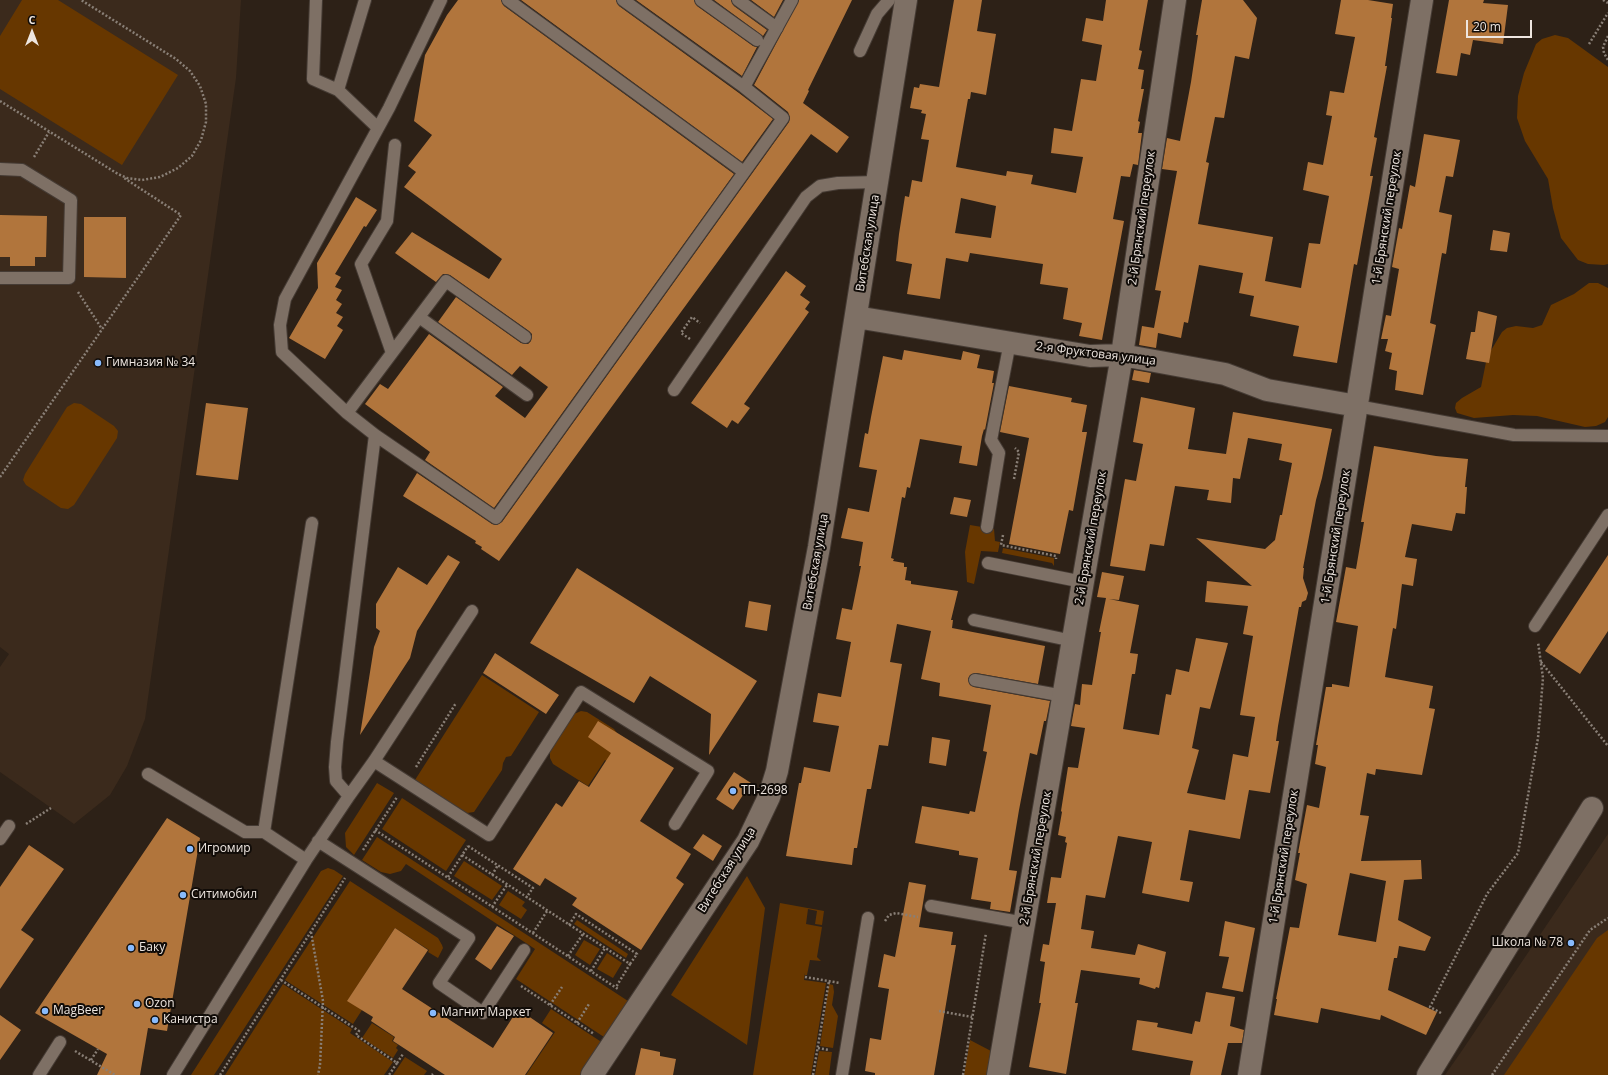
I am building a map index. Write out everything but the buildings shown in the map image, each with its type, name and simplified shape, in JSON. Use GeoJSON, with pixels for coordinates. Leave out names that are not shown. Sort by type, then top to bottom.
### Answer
{"type":"FeatureCollection","features":[{"type":"Feature","properties":{"kind":"street","name":"Витебская улица"},"geometry":{"type":"LineString","coordinates":[[592,1075],[748,841],[769,797],[778,771],[819,547],[906,0]]}},
{"type":"Feature","properties":{"kind":"street","name":"2-й Брянский переулок"},"geometry":{"type":"LineString","coordinates":[[998,1075],[1122,354],[1175,0]]}},
{"type":"Feature","properties":{"kind":"street","name":"1-й Брянский переулок"},"geometry":{"type":"LineString","coordinates":[[1249,1075],[1422,0]]}},
{"type":"Feature","properties":{"kind":"street","name":"2-я Фруктовая улица"},"geometry":{"type":"LineString","coordinates":[[856,317],[1090,356],[1122,354],[1225,374],[1267,390],[1357,406]]}},
{"type":"Feature","properties":{"kind":"street"},"geometry":{"type":"LineString","coordinates":[[1428,1075],[1592,808]]}},
{"type":"Feature","properties":{"kind":"lane"},"geometry":{"type":"LineString","coordinates":[[316,0],[313,79],[338,90],[378,128]]}},
{"type":"Feature","properties":{"kind":"lane"},"geometry":{"type":"LineString","coordinates":[[338,90],[365,0]]}},
{"type":"Feature","properties":{"kind":"lane"},"geometry":{"type":"LineString","coordinates":[[441,0],[378,128],[286,299],[280,325],[282,352],[347,413],[375,435],[496,518],[783,118],[744,87],[623,0]]}},
{"type":"Feature","properties":{"kind":"lane"},"geometry":{"type":"LineString","coordinates":[[508,0],[744,172]]}},
{"type":"Feature","properties":{"kind":"lane"},"geometry":{"type":"LineString","coordinates":[[701,0],[757,40]]}},
{"type":"Feature","properties":{"kind":"lane"},"geometry":{"type":"LineString","coordinates":[[738,0],[777,28]]}},
{"type":"Feature","properties":{"kind":"lane"},"geometry":{"type":"LineString","coordinates":[[744,87],[792,0]]}},
{"type":"Feature","properties":{"kind":"lane"},"geometry":{"type":"LineString","coordinates":[[860,51],[876,14],[889,0]]}},
{"type":"Feature","properties":{"kind":"lane"},"geometry":{"type":"LineString","coordinates":[[392,353],[361,264],[386,221],[395,145]]}},
{"type":"Feature","properties":{"kind":"lane"},"geometry":{"type":"LineString","coordinates":[[0,170],[22,170],[71,200],[69,278],[0,278]]}},
{"type":"Feature","properties":{"kind":"lane"},"geometry":{"type":"LineString","coordinates":[[674,390],[806,197],[820,186],[877,182]]}},
{"type":"Feature","properties":{"kind":"lane"},"geometry":{"type":"LineString","coordinates":[[347,413],[446,281],[525,337]]}},
{"type":"Feature","properties":{"kind":"lane"},"geometry":{"type":"LineString","coordinates":[[419,317],[527,395]]}},
{"type":"Feature","properties":{"kind":"lane"},"geometry":{"type":"LineString","coordinates":[[987,527],[999,453],[991,440],[1010,342]]}},
{"type":"Feature","properties":{"kind":"lane"},"geometry":{"type":"LineString","coordinates":[[1357,406],[1514,435],[1608,436]]}},
{"type":"Feature","properties":{"kind":"lane"},"geometry":{"type":"LineString","coordinates":[[348,796],[336,781],[335,767],[375,435]]}},
{"type":"Feature","properties":{"kind":"lane"},"geometry":{"type":"LineString","coordinates":[[1535,626],[1608,516]]}},
{"type":"Feature","properties":{"kind":"lane"},"geometry":{"type":"LineString","coordinates":[[264,832],[312,524]]}},
{"type":"Feature","properties":{"kind":"lane"},"geometry":{"type":"LineString","coordinates":[[988,563],[1084,578]]}},
{"type":"Feature","properties":{"kind":"lane"},"geometry":{"type":"LineString","coordinates":[[173,1075],[318,841],[348,796],[374,761],[472,611]]}},
{"type":"Feature","properties":{"kind":"lane"},"geometry":{"type":"LineString","coordinates":[[974,620],[1073,641]]}},
{"type":"Feature","properties":{"kind":"lane"},"geometry":{"type":"LineString","coordinates":[[975,680],[1064,696]]}},
{"type":"Feature","properties":{"kind":"lane"},"geometry":{"type":"LineString","coordinates":[[374,761],[489,835],[581,692],[708,771],[675,824]]}},
{"type":"Feature","properties":{"kind":"lane"},"geometry":{"type":"LineString","coordinates":[[148,774],[245,832],[264,832],[306,860]]}},
{"type":"Feature","properties":{"kind":"lane"},"geometry":{"type":"LineString","coordinates":[[0,839],[15,827]]}},
{"type":"Feature","properties":{"kind":"lane"},"geometry":{"type":"LineString","coordinates":[[318,841],[469,938],[439,984],[483,1013],[524,950]]}},
{"type":"Feature","properties":{"kind":"lane"},"geometry":{"type":"LineString","coordinates":[[931,906],[1025,923]]}},
{"type":"Feature","properties":{"kind":"lane"},"geometry":{"type":"LineString","coordinates":[[842,1075],[868,918]]}},
{"type":"Feature","properties":{"kind":"lane"},"geometry":{"type":"LineString","coordinates":[[39,1075],[60,1042]]}},
{"type":"Feature","properties":{"kind":"path"},"geometry":{"type":"LineString","coordinates":[[81,0],[180,63],[190,71],[200,86],[206,104],[206,122],[201,140],[192,156],[178,168],[160,177],[142,180],[127,178],[118,174]]}},
{"type":"Feature","properties":{"kind":"path"},"geometry":{"type":"LineString","coordinates":[[1603,0],[1608,3]]}},
{"type":"Feature","properties":{"kind":"path"},"geometry":{"type":"LineString","coordinates":[[1589,44],[1608,13]]}},
{"type":"Feature","properties":{"kind":"path"},"geometry":{"type":"LineString","coordinates":[[1608,36],[1603,47],[1604,53],[1608,60]]}},
{"type":"Feature","properties":{"kind":"path"},"geometry":{"type":"LineString","coordinates":[[0,101],[181,215],[0,477]]}},
{"type":"Feature","properties":{"kind":"path"},"geometry":{"type":"LineString","coordinates":[[25,172],[49,132]]}},
{"type":"Feature","properties":{"kind":"path"},"geometry":{"type":"LineString","coordinates":[[69,278],[102,329]]}},
{"type":"Feature","properties":{"kind":"path"},"geometry":{"type":"LineString","coordinates":[[992,435],[1002,437],[1019,452],[1013,483]]}},
{"type":"Feature","properties":{"kind":"path"},"geometry":{"type":"LineString","coordinates":[[1004,530],[1001,545],[1056,556],[1056,564],[1060,569],[1084,578]]}},
{"type":"Feature","properties":{"kind":"path"},"geometry":{"type":"LineString","coordinates":[[1460,1023],[1430,1008],[1487,894],[1518,853],[1538,738],[1543,678],[1535,626]]}},
{"type":"Feature","properties":{"kind":"path"},"geometry":{"type":"LineString","coordinates":[[1541,662],[1608,746]]}},
{"type":"Feature","properties":{"kind":"path"},"geometry":{"type":"LineString","coordinates":[[220,1075],[456,703]]}},
{"type":"Feature","properties":{"kind":"path"},"geometry":{"type":"LineString","coordinates":[[15,827],[52,808]]}},
{"type":"Feature","properties":{"kind":"path"},"geometry":{"type":"LineString","coordinates":[[448,877],[479,829]]}},
{"type":"Feature","properties":{"kind":"path"},"geometry":{"type":"LineString","coordinates":[[375,830],[617,988],[637,954],[576,914],[569,925]]}},
{"type":"Feature","properties":{"kind":"path"},"geometry":{"type":"LineString","coordinates":[[468,846],[533,888],[526,898]]}},
{"type":"Feature","properties":{"kind":"path"},"geometry":{"type":"LineString","coordinates":[[462,856],[630,964]]}},
{"type":"Feature","properties":{"kind":"path"},"geometry":{"type":"LineString","coordinates":[[492,875],[498,865]]}},
{"type":"Feature","properties":{"kind":"path"},"geometry":{"type":"LineString","coordinates":[[492,907],[507,885]]}},
{"type":"Feature","properties":{"kind":"path"},"geometry":{"type":"LineString","coordinates":[[533,933],[547,911]]}},
{"type":"Feature","properties":{"kind":"path"},"geometry":{"type":"LineString","coordinates":[[884,923],[889,915],[896,913],[919,917]]}},
{"type":"Feature","properties":{"kind":"path"},"geometry":{"type":"LineString","coordinates":[[963,1075],[989,917]]}},
{"type":"Feature","properties":{"kind":"path"},"geometry":{"type":"LineString","coordinates":[[1492,1075],[1590,930],[1608,918]]}},
{"type":"Feature","properties":{"kind":"path"},"geometry":{"type":"LineString","coordinates":[[311,931],[323,1001],[320,1065],[318,1075]]}},
{"type":"Feature","properties":{"kind":"path"},"geometry":{"type":"LineString","coordinates":[[568,956],[583,934]]}},
{"type":"Feature","properties":{"kind":"path"},"geometry":{"type":"LineString","coordinates":[[591,971],[605,948]]}},
{"type":"Feature","properties":{"kind":"path"},"geometry":{"type":"LineString","coordinates":[[506,976],[611,1045]]}},
{"type":"Feature","properties":{"kind":"path"},"geometry":{"type":"LineString","coordinates":[[805,977],[829,981],[813,1075]]}},
{"type":"Feature","properties":{"kind":"path"},"geometry":{"type":"LineString","coordinates":[[280,980],[359,1031],[356,1035],[397,1063]]}},
{"type":"Feature","properties":{"kind":"path"},"geometry":{"type":"LineString","coordinates":[[550,1005],[562,987]]}},
{"type":"Feature","properties":{"kind":"path"},"geometry":{"type":"LineString","coordinates":[[577,1023],[589,1004]]}},
{"type":"Feature","properties":{"kind":"path"},"geometry":{"type":"LineString","coordinates":[[939,1011],[972,1017]]}},
{"type":"Feature","properties":{"kind":"path"},"geometry":{"type":"LineString","coordinates":[[60,1042],[116,1075]]}},
{"type":"Feature","properties":{"kind":"path"},"geometry":{"type":"LineString","coordinates":[[91,1060],[98,1049]]}},
{"type":"Feature","properties":{"kind":"path"},"geometry":{"type":"LineString","coordinates":[[389,1075],[403,1054]]}},
{"type":"Feature","properties":{"kind":"shaded area","name":"Гимназия № 34"},"geometry":{"type":"Polygon","coordinates":[[[0,0],[241,0],[236,78],[145,719],[127,766],[110,795],[74,824],[0,772],[0,667],[9,654],[0,647],[0,0]]]}},
{"type":"Feature","properties":{"kind":"shaded area"},"geometry":{"type":"Polygon","coordinates":[[[22,0],[58,0],[178,75],[122,165],[0,89],[0,36],[22,0]]]}},
{"type":"Feature","properties":{"kind":"shaded area"},"geometry":{"type":"Polygon","coordinates":[[[1555,35],[1568,38],[1608,67],[1608,264],[1604,265],[1588,264],[1578,260],[1561,238],[1553,208],[1548,179],[1525,141],[1517,118],[1518,96],[1524,73],[1536,44],[1542,39],[1555,35]]]}},
{"type":"Feature","properties":{"kind":"shaded area"},"geometry":{"type":"Polygon","coordinates":[[[1589,283],[1598,283],[1608,288],[1608,417],[1605,422],[1596,426],[1585,427],[1537,416],[1513,415],[1474,418],[1457,413],[1455,408],[1456,403],[1481,387],[1487,357],[1502,332],[1507,328],[1516,326],[1533,328],[1542,325],[1551,305],[1574,294],[1589,283]]]}},
{"type":"Feature","properties":{"kind":"shaded area"},"geometry":{"type":"Polygon","coordinates":[[[74,403],[81,404],[114,426],[118,431],[117,438],[74,505],[68,509],[61,508],[26,485],[23,480],[25,474],[67,407],[74,403]]]}},
{"type":"Feature","properties":{"kind":"shaded area"},"geometry":{"type":"Polygon","coordinates":[[[970,525],[994,529],[995,541],[1000,542],[998,552],[981,551],[974,584],[967,582],[965,552],[970,525]]]}},
{"type":"Feature","properties":{"kind":"shaded area"},"geometry":{"type":"Polygon","coordinates":[[[1003,548],[1054,558],[1054,566],[1052,563],[1002,553],[1003,548]]]}},
{"type":"Feature","properties":{"kind":"shaded area"},"geometry":{"type":"Polygon","coordinates":[[[482,675],[539,712],[511,756],[506,757],[502,770],[474,812],[467,813],[415,780],[482,675]]]}},
{"type":"Feature","properties":{"kind":"shaded area"},"geometry":{"type":"Polygon","coordinates":[[[581,711],[587,712],[614,729],[619,736],[608,763],[605,760],[588,786],[553,764],[550,758],[550,751],[574,714],[581,711]]]}},
{"type":"Feature","properties":{"kind":"shaded area"},"geometry":{"type":"Polygon","coordinates":[[[377,783],[394,793],[354,855],[346,847],[345,833],[377,783]]]}},
{"type":"Feature","properties":{"kind":"shaded area"},"geometry":{"type":"Polygon","coordinates":[[[402,798],[466,840],[446,871],[382,829],[402,798]]]}},
{"type":"Feature","properties":{"kind":"shaded area","name":"Школа № 78"},"geometry":{"type":"Polygon","coordinates":[[[1608,834],[1608,1075],[1445,1075],[1461,1052],[1608,834]]]}},
{"type":"Feature","properties":{"kind":"shaded area"},"geometry":{"type":"Polygon","coordinates":[[[377,837],[628,1001],[604,1037],[516,979],[535,949],[406,864],[401,871],[390,874],[381,872],[362,860],[377,837]]]}},
{"type":"Feature","properties":{"kind":"shaded area"},"geometry":{"type":"Polygon","coordinates":[[[464,861],[502,886],[492,900],[454,876],[464,861]]]}},
{"type":"Feature","properties":{"kind":"shaded area"},"geometry":{"type":"Polygon","coordinates":[[[328,868],[343,876],[214,1075],[191,1075],[321,871],[328,868]]]}},
{"type":"Feature","properties":{"kind":"shaded area"},"geometry":{"type":"Polygon","coordinates":[[[747,876],[765,908],[747,1045],[671,995],[747,876]]]}},
{"type":"Feature","properties":{"kind":"shaded area"},"geometry":{"type":"Polygon","coordinates":[[[350,881],[438,938],[443,948],[438,958],[428,952],[429,950],[395,928],[348,1000],[362,1010],[353,1024],[285,980],[350,881]]]}},
{"type":"Feature","properties":{"kind":"shaded area"},"geometry":{"type":"Polygon","coordinates":[[[508,891],[525,902],[522,906],[527,910],[521,919],[499,905],[508,891]]]}},
{"type":"Feature","properties":{"kind":"shaded area"},"geometry":{"type":"Polygon","coordinates":[[[780,903],[824,911],[822,925],[815,924],[817,911],[808,909],[806,924],[822,927],[817,957],[821,961],[810,960],[807,975],[805,975],[805,973],[804,980],[826,983],[811,1075],[753,1075],[780,903]]]}},
{"type":"Feature","properties":{"kind":"shaded area"},"geometry":{"type":"Polygon","coordinates":[[[577,920],[628,954],[626,958],[574,924],[577,920]]]}},
{"type":"Feature","properties":{"kind":"shaded area"},"geometry":{"type":"Polygon","coordinates":[[[1608,930],[1608,1075],[1504,1075],[1597,938],[1608,930]]]}},
{"type":"Feature","properties":{"kind":"shaded area"},"geometry":{"type":"Polygon","coordinates":[[[584,940],[600,949],[590,965],[575,955],[584,940]]]}},
{"type":"Feature","properties":{"kind":"shaded area"},"geometry":{"type":"Polygon","coordinates":[[[607,953],[622,963],[613,978],[597,969],[607,953]]]}},
{"type":"Feature","properties":{"kind":"shaded area"},"geometry":{"type":"Polygon","coordinates":[[[283,984],[352,1029],[350,1033],[393,1062],[384,1075],[225,1075],[283,984]]]}},
{"type":"Feature","properties":{"kind":"shaded area"},"geometry":{"type":"Polygon","coordinates":[[[829,984],[833,985],[834,992],[832,1005],[838,1016],[833,1048],[820,1046],[829,984]]]}},
{"type":"Feature","properties":{"kind":"shaded area"},"geometry":{"type":"Polygon","coordinates":[[[551,1009],[603,1043],[583,1075],[526,1075],[555,1032],[542,1023],[551,1009]]]}},
{"type":"Feature","properties":{"kind":"shaded area"},"geometry":{"type":"Polygon","coordinates":[[[372,1023],[394,1037],[392,1041],[398,1045],[396,1048],[398,1050],[393,1058],[362,1038],[372,1023]]]}},
{"type":"Feature","properties":{"kind":"shaded area"},"geometry":{"type":"Polygon","coordinates":[[[970,1040],[991,1051],[987,1075],[964,1075],[970,1040]]]}},
{"type":"Feature","properties":{"kind":"shaded area"},"geometry":{"type":"Polygon","coordinates":[[[819,1051],[832,1052],[829,1075],[815,1075],[819,1051]]]}},
{"type":"Feature","properties":{"kind":"shaded area"},"geometry":{"type":"Polygon","coordinates":[[[405,1057],[427,1071],[424,1075],[393,1075],[405,1057]]]}},
{"type":"Feature","properties":{"kind":"place","name":"Гимназия № 34"},"geometry":{"type":"Point","coordinates":[98,363]}},
{"type":"Feature","properties":{"kind":"place","name":"ТП-2698"},"geometry":{"type":"Point","coordinates":[733,791]}},
{"type":"Feature","properties":{"kind":"place","name":"Игромир"},"geometry":{"type":"Point","coordinates":[190,849]}},
{"type":"Feature","properties":{"kind":"place","name":"Ситимобил"},"geometry":{"type":"Point","coordinates":[183,895]}},
{"type":"Feature","properties":{"kind":"place","name":"Школа № 78"},"geometry":{"type":"Point","coordinates":[1571,943]}},
{"type":"Feature","properties":{"kind":"place","name":"Баку"},"geometry":{"type":"Point","coordinates":[131,948]}},
{"type":"Feature","properties":{"kind":"place","name":"Ozon"},"geometry":{"type":"Point","coordinates":[137,1004]}},
{"type":"Feature","properties":{"kind":"place","name":"MagBeer"},"geometry":{"type":"Point","coordinates":[45,1011]}},
{"type":"Feature","properties":{"kind":"place","name":"Магнит Маркет"},"geometry":{"type":"Point","coordinates":[433,1013]}},
{"type":"Feature","properties":{"kind":"place","name":"Канистра"},"geometry":{"type":"Point","coordinates":[155,1020]}}]}
